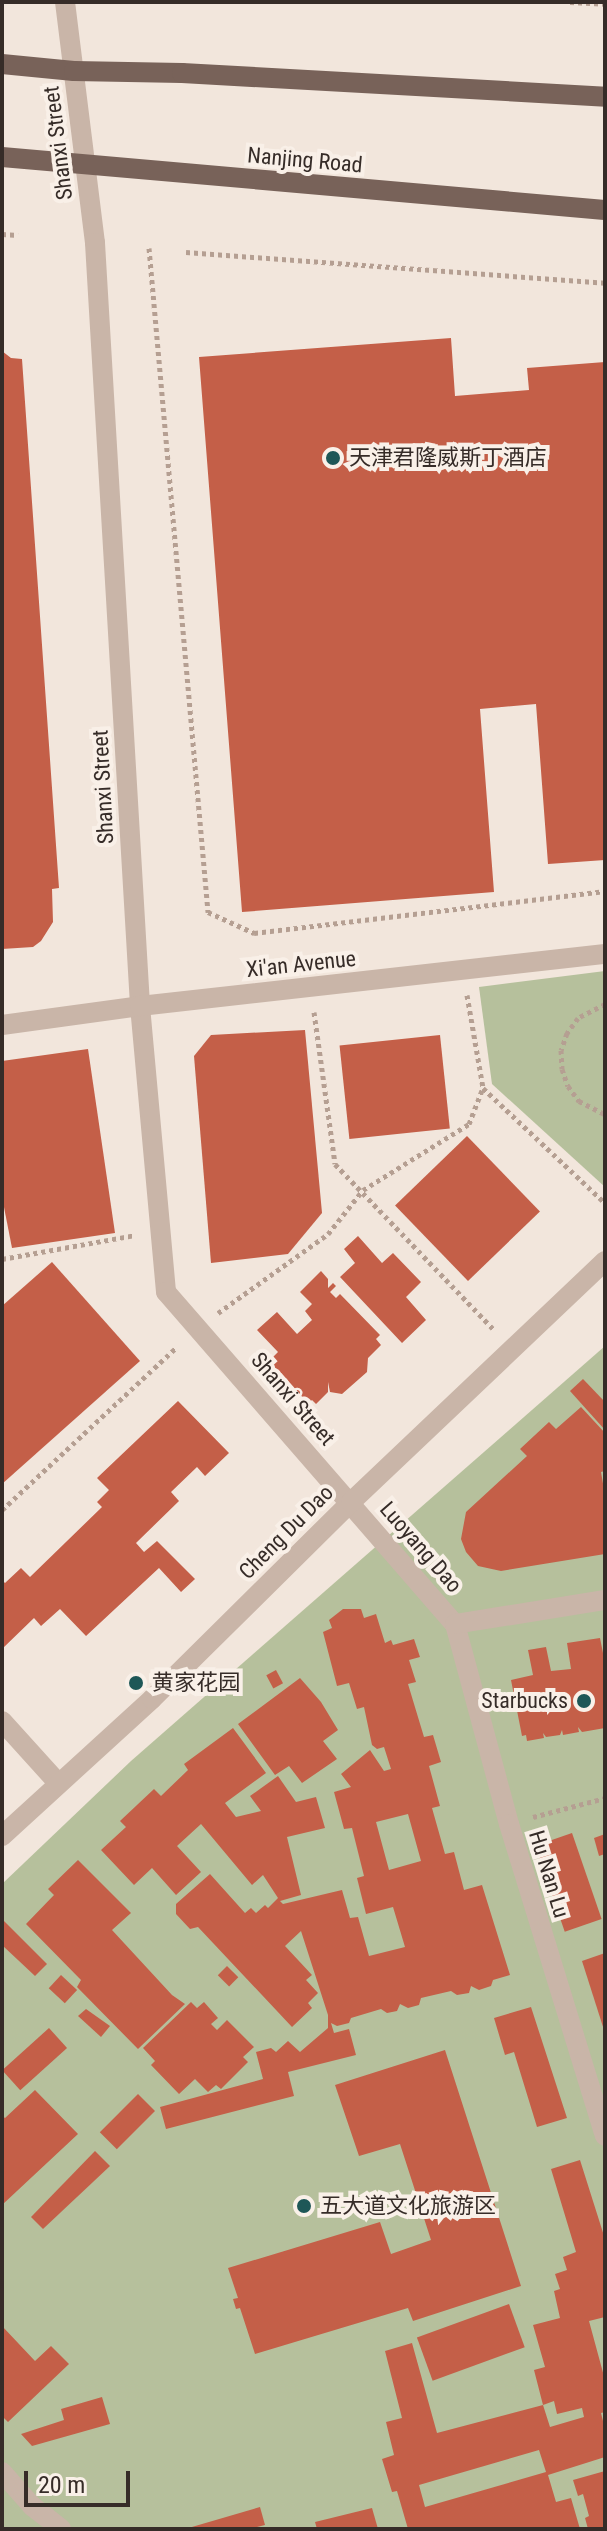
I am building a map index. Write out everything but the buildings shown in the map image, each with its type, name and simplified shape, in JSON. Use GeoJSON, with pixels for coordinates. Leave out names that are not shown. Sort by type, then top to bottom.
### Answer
{"type":"FeatureCollection","features":[{"type":"Feature","properties":{"kind":"main road"},"geometry":{"type":"LineString","coordinates":[[2,64],[74,71],[182,73],[605,97]]}},
{"type":"Feature","properties":{"kind":"main road","name":"Nanjing Road"},"geometry":{"type":"LineString","coordinates":[[2,157],[605,210]]}},
{"type":"Feature","properties":{"kind":"street","name":"Shanxi Street"},"geometry":{"type":"LineString","coordinates":[[65,2],[95,243],[140,1006],[166,1292],[351,1502]]}},
{"type":"Feature","properties":{"kind":"street","name":"Xi'an Avenue"},"geometry":{"type":"LineString","coordinates":[[2,1025],[140,1006],[605,954]]}},
{"type":"Feature","properties":{"kind":"street","name":"Cheng Du Dao"},"geometry":{"type":"LineString","coordinates":[[2,1836],[152,1699],[351,1502],[605,1261]]}},
{"type":"Feature","properties":{"kind":"street","name":"Luoyang Dao"},"geometry":{"type":"LineString","coordinates":[[351,1502],[455,1624]]}},
{"type":"Feature","properties":{"kind":"street"},"geometry":{"type":"LineString","coordinates":[[455,1624],[605,1600]]}},
{"type":"Feature","properties":{"kind":"street","name":"Hu Nan Lu"},"geometry":{"type":"LineString","coordinates":[[455,1624],[509,1824],[605,2136]]}},
{"type":"Feature","properties":{"kind":"street"},"geometry":{"type":"LineString","coordinates":[[2,1721],[58,1783]]}},
{"type":"Feature","properties":{"kind":"street"},"geometry":{"type":"LineString","coordinates":[[2,2472],[32,2506],[61,2529]]}},
{"type":"Feature","properties":{"kind":"path"},"geometry":{"type":"LineString","coordinates":[[570,2],[605,4]]}},
{"type":"Feature","properties":{"kind":"path"},"geometry":{"type":"LineString","coordinates":[[2,234],[18,235]]}},
{"type":"Feature","properties":{"kind":"path"},"geometry":{"type":"LineString","coordinates":[[149,248],[208,912],[254,933],[605,891]]}},
{"type":"Feature","properties":{"kind":"path"},"geometry":{"type":"LineString","coordinates":[[186,252],[605,283]]}},
{"type":"Feature","properties":{"kind":"path"},"geometry":{"type":"LineString","coordinates":[[2,1510],[198,1328],[328,1234],[363,1190],[469,1124],[483,1088],[463,970]]}},
{"type":"Feature","properties":{"kind":"path"},"geometry":{"type":"LineString","coordinates":[[311,987],[335,1164],[511,1348]]}},
{"type":"Feature","properties":{"kind":"path"},"geometry":{"type":"LineString","coordinates":[[605,1004],[578,1018],[567,1033],[561,1050],[568,1086],[579,1101],[605,1114]]}},
{"type":"Feature","properties":{"kind":"path"},"geometry":{"type":"LineString","coordinates":[[483,1088],[605,1203]]}},
{"type":"Feature","properties":{"kind":"path"},"geometry":{"type":"LineString","coordinates":[[2,1259],[160,1231]]}},
{"type":"Feature","properties":{"kind":"path"},"geometry":{"type":"LineString","coordinates":[[509,1824],[605,1798]]}},
{"type":"Feature","properties":{"kind":"green space"},"geometry":{"type":"Polygon","coordinates":[[[605,971],[605,1187],[492,1084],[479,987],[605,971]]]}},
{"type":"Feature","properties":{"kind":"green space","name":"五大道文化旅游区"},"geometry":{"type":"Polygon","coordinates":[[[605,1346],[605,2529],[2,2529],[2,1884],[131,1761],[605,1346]]]}},
{"type":"Feature","properties":{"kind":"place","name":"天津君隆威斯丁酒店"},"geometry":{"type":"Point","coordinates":[333,458]}},
{"type":"Feature","properties":{"kind":"place","name":"黄家花园"},"geometry":{"type":"Point","coordinates":[136,1683]}},
{"type":"Feature","properties":{"kind":"place","name":"Starbucks"},"geometry":{"type":"Point","coordinates":[584,1701]}},
{"type":"Feature","properties":{"kind":"place","name":"五大道文化旅游区"},"geometry":{"type":"Point","coordinates":[304,2206]}}]}
